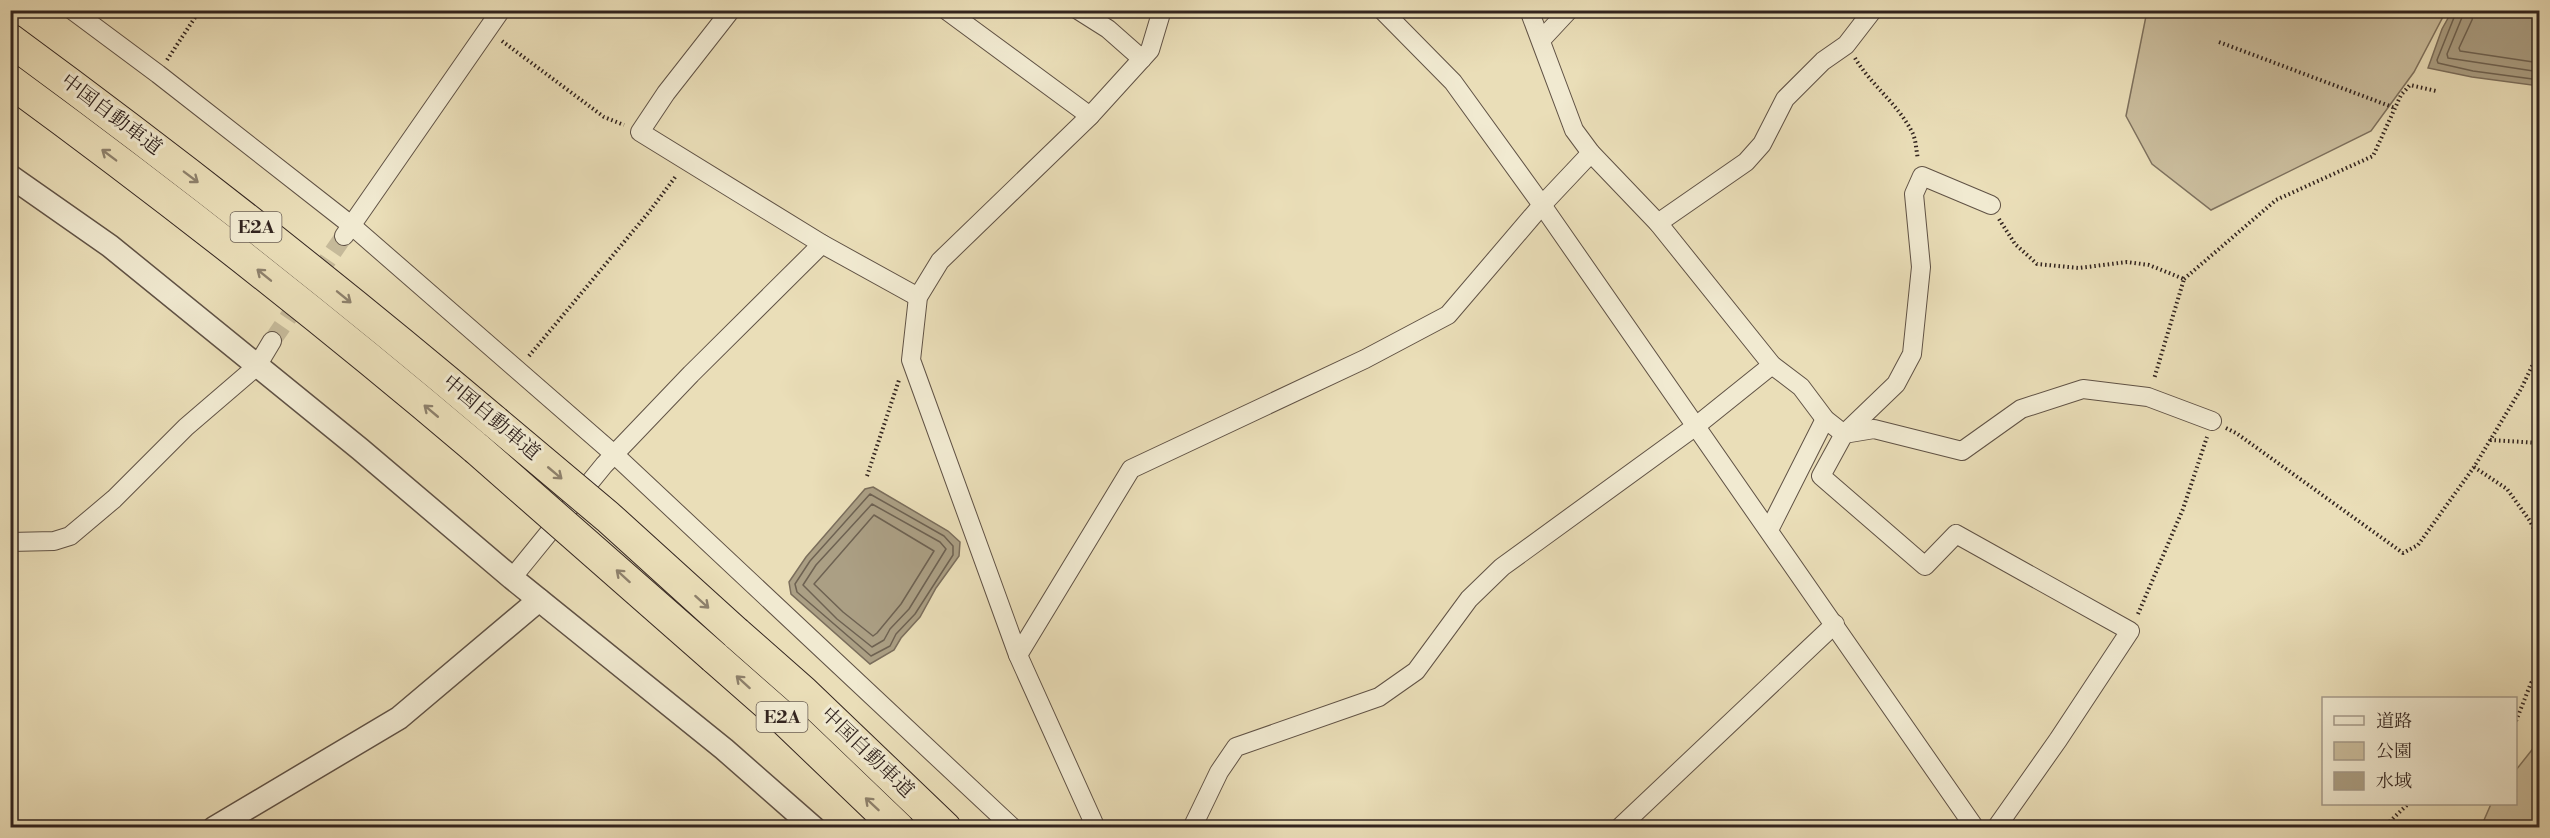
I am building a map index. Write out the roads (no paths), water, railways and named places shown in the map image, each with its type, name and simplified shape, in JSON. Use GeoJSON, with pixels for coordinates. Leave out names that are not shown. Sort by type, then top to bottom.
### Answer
{"type":"FeatureCollection","features":[{"type":"Feature","properties":{"kind":"highway","name":"中国自動車道"},"geometry":{"type":"LineString","coordinates":[[10,40],[235,211],[411,351],[608,517],[869,755],[945,828]]}},
{"type":"Feature","properties":{"kind":"highway","name":"中国自動車道"},"geometry":{"type":"LineString","coordinates":[[10,81],[218,238],[391,376],[714,657],[898,828]]}},
{"type":"Feature","properties":{"kind":"street"},"geometry":{"type":"LineString","coordinates":[[72,10],[158,74],[518,370],[615,455],[1013,828]]}},
{"type":"Feature","properties":{"kind":"street"},"geometry":{"type":"LineString","coordinates":[[347,230],[501,10]]}},
{"type":"Feature","properties":{"kind":"street"},"geometry":{"type":"LineString","coordinates":[[731,10],[666,93],[640,132],[822,244],[918,297]]}},
{"type":"Feature","properties":{"kind":"street"},"geometry":{"type":"LineString","coordinates":[[946,10],[1090,116]]}},
{"type":"Feature","properties":{"kind":"street"},"geometry":{"type":"LineString","coordinates":[[1078,10],[1108,29],[1142,59]]}},
{"type":"Feature","properties":{"kind":"street"},"geometry":{"type":"LineString","coordinates":[[1096,828],[1018,655],[911,360],[918,297],[940,261],[1090,116],[1150,50],[1162,10]]}},
{"type":"Feature","properties":{"kind":"street"},"geometry":{"type":"LineString","coordinates":[[1382,10],[1453,82],[1542,205],[1612,309],[1835,624],[1975,828]]}},
{"type":"Feature","properties":{"kind":"street"},"geometry":{"type":"LineString","coordinates":[[1529,10],[1542,39],[1574,130],[1591,153],[1658,223],[1772,365],[1801,387],[1826,419],[1844,434],[1874,429],[1962,451],[2021,409],[2083,390],[2148,397],[2212,422]]}},
{"type":"Feature","properties":{"kind":"street"},"geometry":{"type":"LineString","coordinates":[[1542,39],[1569,10]]}},
{"type":"Feature","properties":{"kind":"street"},"geometry":{"type":"LineString","coordinates":[[1658,223],[1746,162],[1762,144],[1785,99],[1823,61],[1846,45],[1873,10]]}},
{"type":"Feature","properties":{"kind":"street"},"geometry":{"type":"LineString","coordinates":[[1018,655],[1131,469],[1365,359],[1448,315],[1542,205],[1591,153]]}},
{"type":"Feature","properties":{"kind":"street"},"geometry":{"type":"LineString","coordinates":[[10,176],[110,246],[360,449],[512,578],[724,749],[814,828]]}},
{"type":"Feature","properties":{"kind":"street"},"geometry":{"type":"LineString","coordinates":[[1991,206],[1922,176],[1914,194],[1921,267],[1912,354],[1896,384],[1844,434],[1821,476],[1925,566],[1956,534],[2130,631],[1996,828]]}},
{"type":"Feature","properties":{"kind":"street"},"geometry":{"type":"LineString","coordinates":[[512,578],[615,455],[691,374],[822,244]]}},
{"type":"Feature","properties":{"kind":"street"},"geometry":{"type":"LineString","coordinates":[[10,542],[54,541],[70,536],[114,499],[186,427],[257,366],[272,341]]}},
{"type":"Feature","properties":{"kind":"street"},"geometry":{"type":"LineString","coordinates":[[1192,828],[1220,772],[1236,747],[1379,696],[1416,671],[1469,599],[1502,567],[1696,426],[1772,365]]}},
{"type":"Feature","properties":{"kind":"street"},"geometry":{"type":"LineString","coordinates":[[1769,530],[1826,419]]}},
{"type":"Feature","properties":{"kind":"street"},"geometry":{"type":"LineString","coordinates":[[214,828],[399,718],[539,600]]}},
{"type":"Feature","properties":{"kind":"street"},"geometry":{"type":"LineString","coordinates":[[1619,828],[1835,624]]}},
{"type":"Feature","properties":{"kind":"water"},"geometry":{"type":"Polygon","coordinates":[[[2452,11],[2539,11],[2539,86],[2472,77],[2428,68],[2442,29],[2452,11]]]}},
{"type":"Feature","properties":{"kind":"water"},"geometry":{"type":"Polygon","coordinates":[[[873,487],[948,531],[960,542],[959,556],[936,588],[920,617],[901,638],[894,650],[870,664],[791,594],[789,582],[806,557],[865,489],[873,487]]]}},
{"type":"Feature","properties":{"kind":"tunnel"},"geometry":{"type":"LineString","coordinates":[[272,341],[344,236]]}}]}
